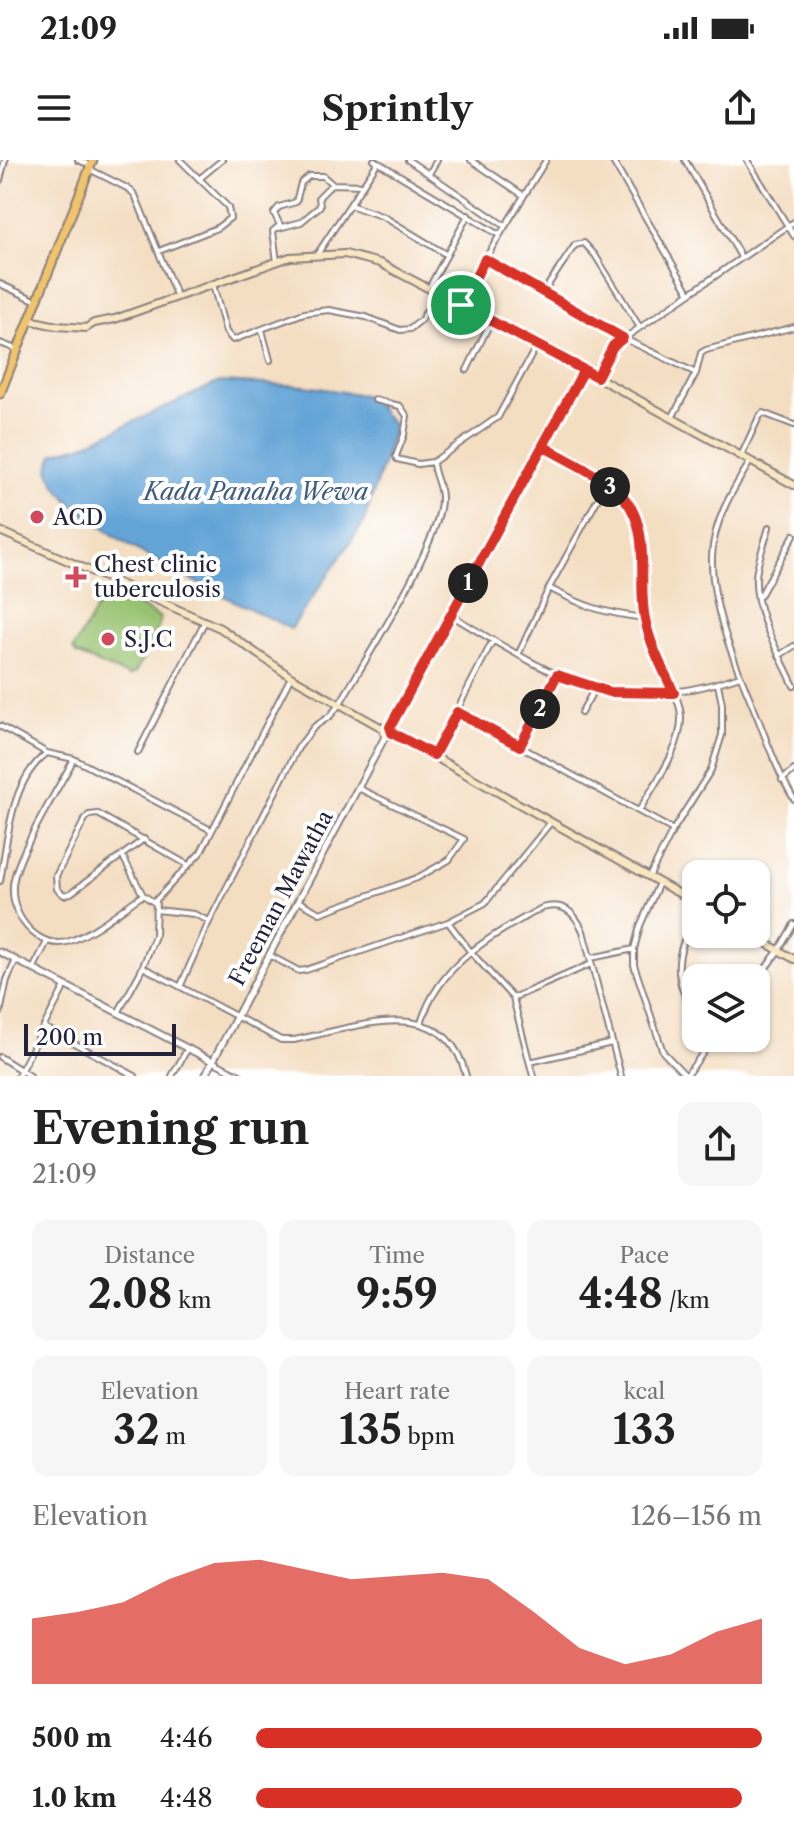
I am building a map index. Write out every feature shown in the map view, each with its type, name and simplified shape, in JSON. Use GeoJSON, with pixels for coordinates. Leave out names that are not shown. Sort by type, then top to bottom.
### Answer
{"type":"FeatureCollection","features":[{"type":"Feature","properties":{"kind":"highway"},"geometry":{"type":"LineString","coordinates":[[0,394],[90,165]]}},
{"type":"Feature","properties":{"kind":"main road"},"geometry":{"type":"LineString","coordinates":[[29,320],[86,328],[290,257],[345,254],[380,263],[429,288],[794,485]]}},
{"type":"Feature","properties":{"kind":"main road"},"geometry":{"type":"LineString","coordinates":[[0,531],[220,628],[291,677],[339,705],[682,895]]}},
{"type":"Feature","properties":{"kind":"main road"},"geometry":{"type":"LineString","coordinates":[[770,945],[794,959]]}},
{"type":"Feature","properties":{"kind":"street"},"geometry":{"type":"LineString","coordinates":[[0,180],[5,160]]}},
{"type":"Feature","properties":{"kind":"street"},"geometry":{"type":"LineString","coordinates":[[78,160],[129,189],[141,209],[177,297]]}},
{"type":"Feature","properties":{"kind":"street"},"geometry":{"type":"LineString","coordinates":[[158,251],[229,221],[231,214],[228,207],[180,160]]}},
{"type":"Feature","properties":{"kind":"street"},"geometry":{"type":"LineString","coordinates":[[199,179],[222,160]]}},
{"type":"Feature","properties":{"kind":"street"},"geometry":{"type":"LineString","coordinates":[[408,160],[430,172],[505,226]]}},
{"type":"Feature","properties":{"kind":"street"},"geometry":{"type":"LineString","coordinates":[[430,172],[437,160]]}},
{"type":"Feature","properties":{"kind":"street"},"geometry":{"type":"LineString","coordinates":[[471,160],[523,195]]}},
{"type":"Feature","properties":{"kind":"street"},"geometry":{"type":"LineString","coordinates":[[461,305],[499,235],[546,160]]}},
{"type":"Feature","properties":{"kind":"street"},"geometry":{"type":"LineString","coordinates":[[612,160],[689,292]]}},
{"type":"Feature","properties":{"kind":"street"},"geometry":{"type":"LineString","coordinates":[[685,160],[741,257]]}},
{"type":"Feature","properties":{"kind":"street"},"geometry":{"type":"LineString","coordinates":[[747,160],[794,236]]}},
{"type":"Feature","properties":{"kind":"street"},"geometry":{"type":"LineString","coordinates":[[316,256],[376,161],[499,235]]}},
{"type":"Feature","properties":{"kind":"street"},"geometry":{"type":"LineString","coordinates":[[277,262],[272,239],[273,231],[280,225],[274,213],[279,207],[296,202],[301,183],[309,176],[323,176],[332,184],[363,185]]}},
{"type":"Feature","properties":{"kind":"street"},"geometry":{"type":"LineString","coordinates":[[277,228],[301,222],[320,206],[319,197],[332,184]]}},
{"type":"Feature","properties":{"kind":"street"},"geometry":{"type":"LineString","coordinates":[[350,205],[384,217],[447,255]]}},
{"type":"Feature","properties":{"kind":"street"},"geometry":{"type":"LineString","coordinates":[[429,288],[468,215]]}},
{"type":"Feature","properties":{"kind":"street"},"geometry":{"type":"LineString","coordinates":[[597,377],[613,346],[623,338],[794,222]]}},
{"type":"Feature","properties":{"kind":"street"},"geometry":{"type":"LineString","coordinates":[[544,291],[575,245],[584,243],[595,255],[639,327]]}},
{"type":"Feature","properties":{"kind":"street"},"geometry":{"type":"LineString","coordinates":[[485,259],[623,338],[696,373]]}},
{"type":"Feature","properties":{"kind":"street"},"geometry":{"type":"LineString","coordinates":[[0,284],[37,301]]}},
{"type":"Feature","properties":{"kind":"street"},"geometry":{"type":"LineString","coordinates":[[213,285],[229,338],[233,340],[304,313],[329,310],[366,317],[400,330],[410,329],[421,320],[438,293]]}},
{"type":"Feature","properties":{"kind":"street"},"geometry":{"type":"LineString","coordinates":[[467,370],[491,321]]}},
{"type":"Feature","properties":{"kind":"street"},"geometry":{"type":"LineString","coordinates":[[672,418],[696,373],[701,353],[794,327]]}},
{"type":"Feature","properties":{"kind":"street"},"geometry":{"type":"LineString","coordinates":[[262,330],[270,360]]}},
{"type":"Feature","properties":{"kind":"street"},"geometry":{"type":"LineString","coordinates":[[0,343],[17,350]]}},
{"type":"Feature","properties":{"kind":"street"},"geometry":{"type":"LineString","coordinates":[[375,400],[400,406],[407,416],[397,459],[418,464],[433,462],[498,417],[537,345]]}},
{"type":"Feature","properties":{"kind":"street","name":"Freeman Mawatha"},"geometry":{"type":"LineString","coordinates":[[205,1076],[584,370]]}},
{"type":"Feature","properties":{"kind":"street"},"geometry":{"type":"LineString","coordinates":[[741,456],[763,413],[794,425]]}},
{"type":"Feature","properties":{"kind":"street"},"geometry":{"type":"LineString","coordinates":[[543,446],[606,484],[625,499],[636,518],[641,538],[645,618],[681,715],[679,737],[639,811]]}},
{"type":"Feature","properties":{"kind":"street"},"geometry":{"type":"LineString","coordinates":[[750,461],[721,514],[712,556],[716,591],[724,629],[741,676],[782,780],[794,799]]}},
{"type":"Feature","properties":{"kind":"street"},"geometry":{"type":"LineString","coordinates":[[181,985],[209,921],[298,748],[314,727],[339,705],[417,566],[437,524],[441,497],[433,462]]}},
{"type":"Feature","properties":{"kind":"street"},"geometry":{"type":"LineString","coordinates":[[519,653],[549,588],[606,484]]}},
{"type":"Feature","properties":{"kind":"street"},"geometry":{"type":"LineString","coordinates":[[769,527],[756,578],[759,598],[766,623],[794,686]]}},
{"type":"Feature","properties":{"kind":"street"},"geometry":{"type":"LineString","coordinates":[[759,598],[794,535]]}},
{"type":"Feature","properties":{"kind":"street"},"geometry":{"type":"LineString","coordinates":[[549,588],[583,606],[607,614],[645,618]]}},
{"type":"Feature","properties":{"kind":"street"},"geometry":{"type":"LineString","coordinates":[[451,615],[557,675],[609,692],[674,693],[741,676]]}},
{"type":"Feature","properties":{"kind":"street"},"geometry":{"type":"LineString","coordinates":[[138,752],[205,621]]}},
{"type":"Feature","properties":{"kind":"street"},"geometry":{"type":"LineString","coordinates":[[434,755],[493,640]]}},
{"type":"Feature","properties":{"kind":"street"},"geometry":{"type":"LineString","coordinates":[[780,655],[794,646]]}},
{"type":"Feature","properties":{"kind":"street"},"geometry":{"type":"LineString","coordinates":[[520,746],[557,675]]}},
{"type":"Feature","properties":{"kind":"street"},"geometry":{"type":"LineString","coordinates":[[155,903],[201,852],[291,677]]}},
{"type":"Feature","properties":{"kind":"street"},"geometry":{"type":"LineString","coordinates":[[649,877],[673,830],[711,770],[722,735],[722,704],[718,684]]}},
{"type":"Feature","properties":{"kind":"street"},"geometry":{"type":"LineString","coordinates":[[581,713],[595,688]]}},
{"type":"Feature","properties":{"kind":"street"},"geometry":{"type":"LineString","coordinates":[[457,712],[673,830]]}},
{"type":"Feature","properties":{"kind":"street"},"geometry":{"type":"LineString","coordinates":[[0,726],[47,753],[74,759],[211,830]]}},
{"type":"Feature","properties":{"kind":"street"},"geometry":{"type":"LineString","coordinates":[[0,881],[1,863],[19,793],[27,775],[47,753]]}},
{"type":"Feature","properties":{"kind":"street"},"geometry":{"type":"LineString","coordinates":[[74,759],[19,864],[13,886],[15,905],[24,924],[47,942],[62,943],[76,938],[143,895]]}},
{"type":"Feature","properties":{"kind":"street"},"geometry":{"type":"LineString","coordinates":[[782,780],[794,770]]}},
{"type":"Feature","properties":{"kind":"street"},"geometry":{"type":"LineString","coordinates":[[298,901],[320,913],[417,878],[449,860],[464,839],[358,788]]}},
{"type":"Feature","properties":{"kind":"street"},"geometry":{"type":"LineString","coordinates":[[144,839],[69,894],[62,894],[57,889],[56,876],[89,815],[98,814],[144,839],[188,865]]}},
{"type":"Feature","properties":{"kind":"street"},"geometry":{"type":"LineString","coordinates":[[269,955],[299,971],[306,970],[448,922],[485,903],[552,822]]}},
{"type":"Feature","properties":{"kind":"street"},"geometry":{"type":"LineString","coordinates":[[118,1013],[143,967],[155,936],[156,910],[155,903],[143,895],[122,855]]}},
{"type":"Feature","properties":{"kind":"street"},"geometry":{"type":"LineString","coordinates":[[659,883],[640,926],[634,949],[639,981],[663,1052],[686,1076],[703,1052]]}},
{"type":"Feature","properties":{"kind":"street"},"geometry":{"type":"LineString","coordinates":[[421,1023],[425,1009],[442,979],[470,951],[514,923],[553,905],[562,906],[578,920],[621,1076]]}},
{"type":"Feature","properties":{"kind":"street"},"geometry":{"type":"LineString","coordinates":[[156,910],[194,914],[209,921]]}},
{"type":"Feature","properties":{"kind":"street"},"geometry":{"type":"LineString","coordinates":[[448,922],[513,998],[533,1076]]}},
{"type":"Feature","properties":{"kind":"street"},"geometry":{"type":"LineString","coordinates":[[769,964],[794,924]]}},
{"type":"Feature","properties":{"kind":"street"},"geometry":{"type":"LineString","coordinates":[[33,969],[47,942]]}},
{"type":"Feature","properties":{"kind":"street"},"geometry":{"type":"LineString","coordinates":[[682,942],[676,968],[682,983]]}},
{"type":"Feature","properties":{"kind":"street"},"geometry":{"type":"LineString","coordinates":[[513,998],[591,961],[634,949]]}},
{"type":"Feature","properties":{"kind":"street"},"geometry":{"type":"LineString","coordinates":[[0,952],[242,1076]]}},
{"type":"Feature","properties":{"kind":"street"},"geometry":{"type":"LineString","coordinates":[[0,1013],[7,980],[16,960]]}},
{"type":"Feature","properties":{"kind":"street"},"geometry":{"type":"LineString","coordinates":[[143,967],[281,1040],[376,1023],[421,1023],[442,1032],[455,1045],[466,1076]]}},
{"type":"Feature","properties":{"kind":"street"},"geometry":{"type":"LineString","coordinates":[[20,1074],[65,985]]}},
{"type":"Feature","properties":{"kind":"street"},"geometry":{"type":"LineString","coordinates":[[44,1027],[135,1076]]}},
{"type":"Feature","properties":{"kind":"street"},"geometry":{"type":"LineString","coordinates":[[530,1062],[612,1043]]}},
{"type":"Feature","properties":{"kind":"street"},"geometry":{"type":"LineString","coordinates":[[172,1076],[188,1048]]}},
{"type":"Feature","properties":{"kind":"street"},"geometry":{"type":"LineString","coordinates":[[0,1057],[20,1074],[30,1076]]}},
{"type":"Feature","properties":{"kind":"green space"},"geometry":{"type":"Polygon","coordinates":[[[109,594],[123,597],[161,618],[155,637],[135,673],[129,676],[76,654],[73,649],[102,599],[109,594]]]}},
{"type":"Feature","properties":{"kind":"water","name":"Kada Panaha Wewa"},"geometry":{"type":"Polygon","coordinates":[[[219,382],[306,386],[368,396],[395,427],[363,524],[291,629],[158,562],[122,540],[65,497],[50,473],[54,453],[81,446],[219,382]]]}},
{"type":"Feature","properties":{"kind":"place","name":"ACD"},"geometry":{"type":"Point","coordinates":[37,517]}},
{"type":"Feature","properties":{"kind":"place","name":"Chest clinic tuberculosis"},"geometry":{"type":"Point","coordinates":[76,577]}},
{"type":"Feature","properties":{"kind":"place","name":"S.J.C"},"geometry":{"type":"Point","coordinates":[108,639]}},
{"type":"Feature","properties":{"kind":"route"},"geometry":{"type":"LineString","coordinates":[[461,305],[485,259],[623,338],[613,346],[597,377],[584,370],[543,446],[606,484],[625,499],[636,518],[641,538],[645,618],[658,659],[674,693],[609,692],[557,675],[520,746],[457,712],[434,755],[392,733],[390,727],[584,370],[461,305]]}}]}
